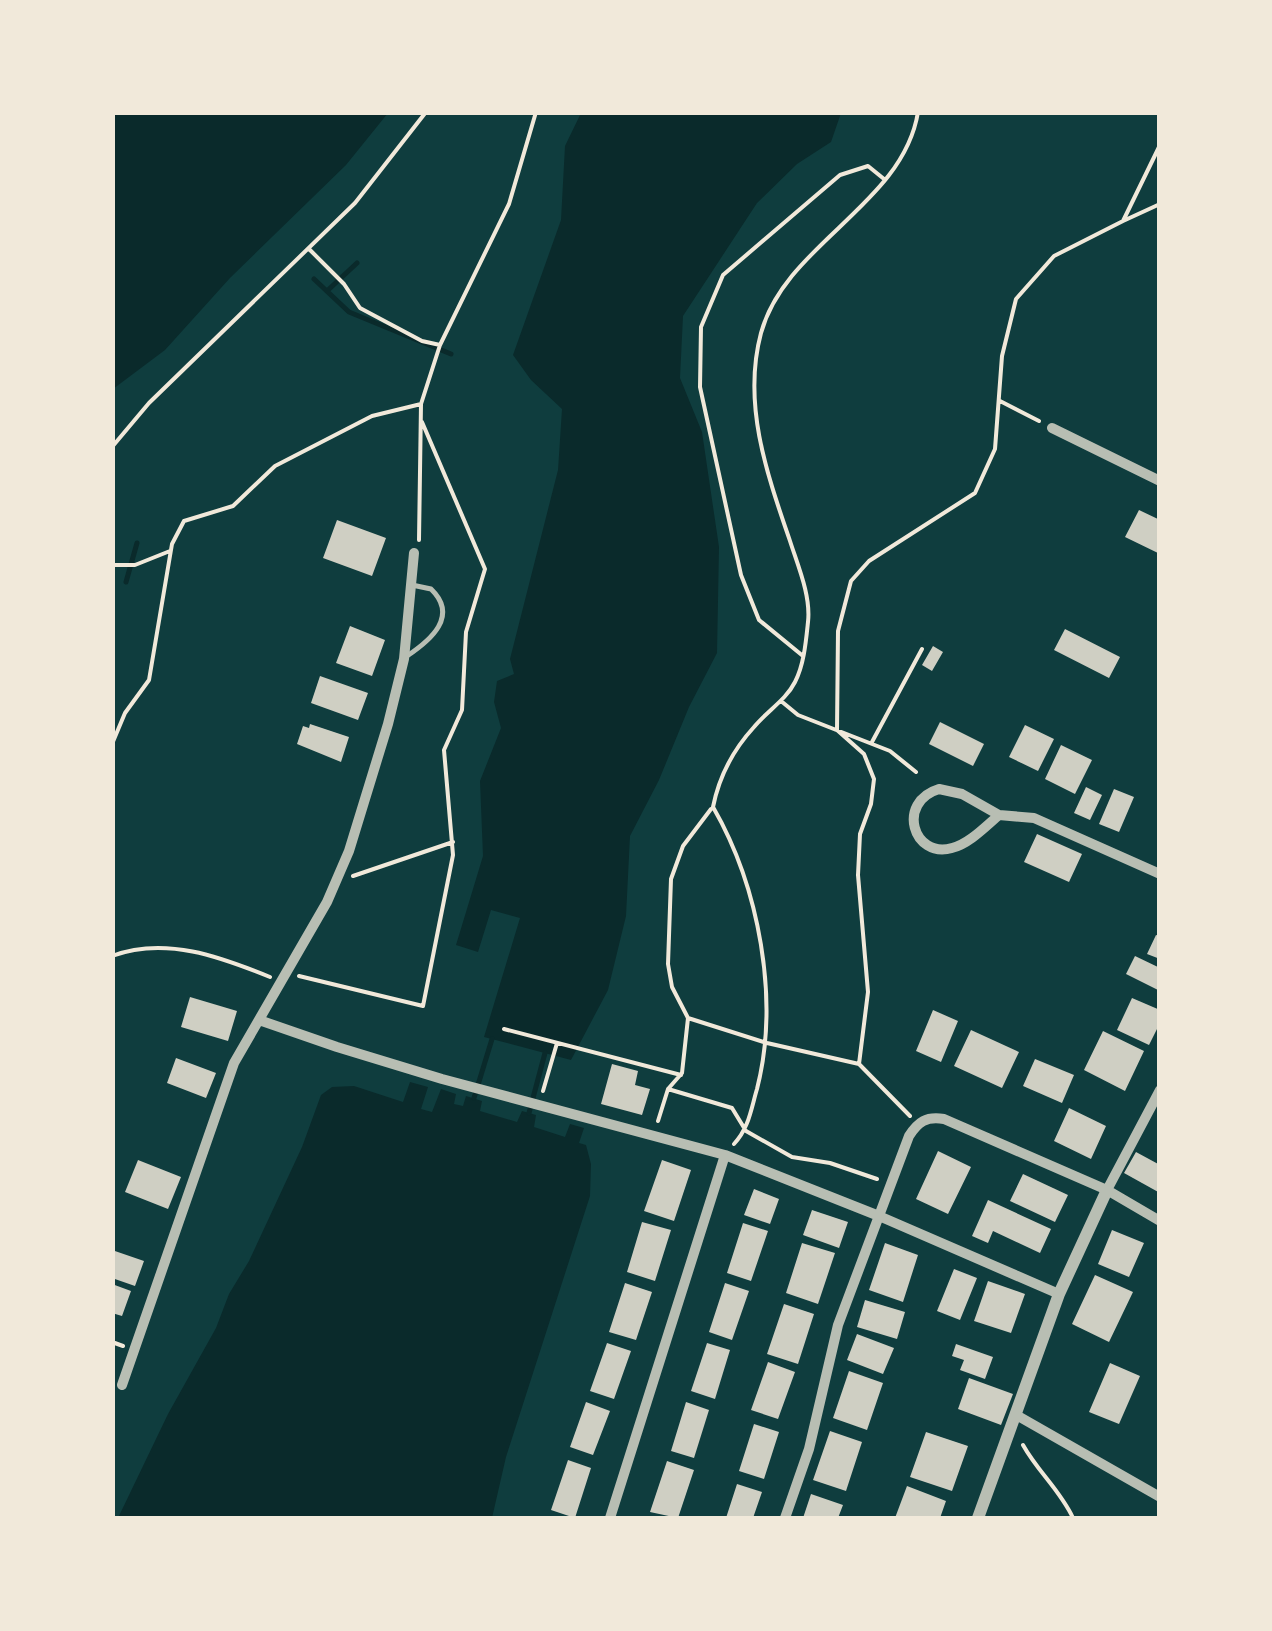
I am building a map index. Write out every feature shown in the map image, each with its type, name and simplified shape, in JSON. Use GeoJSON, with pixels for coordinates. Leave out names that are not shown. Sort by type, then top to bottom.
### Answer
{"type":"FeatureCollection","features":[{"type":"Feature","properties":{"kind":"street"},"geometry":{"type":"LineString","coordinates":[[1052,428],[1160,481]]}},
{"type":"Feature","properties":{"kind":"street"},"geometry":{"type":"LineString","coordinates":[[122,1385],[234,1063],[340,874],[383,744],[404,658],[414,553]]}},
{"type":"Feature","properties":{"kind":"street"},"geometry":{"type":"LineString","coordinates":[[1000,815],[948,849],[926,844],[917,834],[914,821],[920,800],[939,788],[983,804],[1000,815],[1039,820],[1160,874]]}},
{"type":"Feature","properties":{"kind":"street"},"geometry":{"type":"LineString","coordinates":[[259,1020],[410,1069],[725,1154],[1059,1294]]}},
{"type":"Feature","properties":{"kind":"street"},"geometry":{"type":"LineString","coordinates":[[978,1518],[1059,1294],[1107,1190],[1160,1090]]}},
{"type":"Feature","properties":{"kind":"street"},"geometry":{"type":"LineString","coordinates":[[784,1518],[809,1449],[838,1325],[890,1184],[917,1124],[933,1117],[944,1119],[1107,1190],[1160,1221]]}},
{"type":"Feature","properties":{"kind":"street"},"geometry":{"type":"LineString","coordinates":[[610,1518],[725,1154]]}},
{"type":"Feature","properties":{"kind":"street"},"geometry":{"type":"LineString","coordinates":[[1018,1416],[1160,1497]]}},
{"type":"Feature","properties":{"kind":"lane"},"geometry":{"type":"LineString","coordinates":[[404,658],[431,640],[444,615],[431,588],[412,585]]}},
{"type":"Feature","properties":{"kind":"path"},"geometry":{"type":"LineString","coordinates":[[112,447],[172,380],[356,203],[426,112]]}},
{"type":"Feature","properties":{"kind":"path"},"geometry":{"type":"LineString","coordinates":[[414,553],[419,540],[421,404],[440,344],[509,204],[536,112]]}},
{"type":"Feature","properties":{"kind":"path"},"geometry":{"type":"LineString","coordinates":[[653,1134],[668,1089],[682,1076],[688,1018],[672,987],[668,964],[671,879],[683,846],[713,807],[719,780],[734,754],[796,681],[809,617],[802,579],[772,489],[755,418],[757,352],[770,309],[786,284],[884,179],[912,139],[918,112]]}},
{"type":"Feature","properties":{"kind":"path"},"geometry":{"type":"LineString","coordinates":[[1123,221],[1160,145]]}},
{"type":"Feature","properties":{"kind":"path"},"geometry":{"type":"LineString","coordinates":[[803,656],[758,620],[741,574],[700,386],[701,327],[724,274],[840,175],[868,166],[884,179]]}},
{"type":"Feature","properties":{"kind":"path"},"geometry":{"type":"LineString","coordinates":[[859,1064],[868,992],[858,875],[860,834],[871,804],[874,779],[864,754],[837,730],[838,632],[850,581],[868,560],[976,493],[995,449],[1002,356],[1016,298],[1054,256],[1160,204]]}},
{"type":"Feature","properties":{"kind":"path"},"geometry":{"type":"LineString","coordinates":[[309,250],[344,284],[360,308],[422,340],[440,344]]}},
{"type":"Feature","properties":{"kind":"path"},"geometry":{"type":"LineString","coordinates":[[1000,400],[1052,428]]}},
{"type":"Feature","properties":{"kind":"path"},"geometry":{"type":"LineString","coordinates":[[112,744],[125,713],[149,680],[171,551],[184,521],[233,506],[275,466],[372,416],[421,404]]}},
{"type":"Feature","properties":{"kind":"path"},"geometry":{"type":"LineString","coordinates":[[284,976],[304,976],[423,1006],[453,842],[444,750],[462,710],[466,632],[484,569],[422,422]]}},
{"type":"Feature","properties":{"kind":"path"},"geometry":{"type":"LineString","coordinates":[[112,428],[125,431]]}},
{"type":"Feature","properties":{"kind":"path"},"geometry":{"type":"LineString","coordinates":[[114,565],[135,564],[171,551]]}},
{"type":"Feature","properties":{"kind":"path"},"geometry":{"type":"LineString","coordinates":[[872,742],[922,649]]}},
{"type":"Feature","properties":{"kind":"path"},"geometry":{"type":"LineString","coordinates":[[781,701],[798,716],[890,751],[916,772]]}},
{"type":"Feature","properties":{"kind":"path"},"geometry":{"type":"LineString","coordinates":[[713,807],[731,839],[757,928],[764,968],[767,1043],[746,1132]]}},
{"type":"Feature","properties":{"kind":"path"},"geometry":{"type":"LineString","coordinates":[[340,874],[350,877],[453,842]]}},
{"type":"Feature","properties":{"kind":"path"},"geometry":{"type":"LineString","coordinates":[[112,956],[132,949],[155,948],[215,955],[269,977]]}},
{"type":"Feature","properties":{"kind":"path"},"geometry":{"type":"LineString","coordinates":[[688,1018],[767,1043],[859,1064],[917,1124]]}},
{"type":"Feature","properties":{"kind":"path"},"geometry":{"type":"LineString","coordinates":[[504,1029],[623,1064],[682,1076]]}},
{"type":"Feature","properties":{"kind":"path"},"geometry":{"type":"LineString","coordinates":[[539,1106],[557,1043]]}},
{"type":"Feature","properties":{"kind":"path"},"geometry":{"type":"LineString","coordinates":[[668,1089],[732,1108],[746,1132],[792,1157],[830,1162],[890,1184]]}},
{"type":"Feature","properties":{"kind":"path"},"geometry":{"type":"LineString","coordinates":[[112,1342],[123,1346]]}},
{"type":"Feature","properties":{"kind":"path"},"geometry":{"type":"LineString","coordinates":[[1023,1446],[1036,1470],[1057,1489],[1073,1518]]}},
{"type":"Feature","properties":{"kind":"water"},"geometry":{"type":"Polygon","coordinates":[[[113,112],[388,113],[346,165],[230,278],[165,350],[113,389],[113,112]]]}},
{"type":"Feature","properties":{"kind":"water"},"geometry":{"type":"Polygon","coordinates":[[[581,113],[841,113],[831,142],[797,164],[757,203],[683,316],[680,378],[702,432],[719,547],[717,653],[630,836],[626,916],[608,990],[571,1060],[484,1037],[520,918],[491,910],[478,952],[456,945],[483,856],[480,781],[501,728],[494,702],[497,681],[514,674],[510,659],[558,470],[562,409],[531,380],[513,355],[561,220],[565,146],[581,113]]]}},
{"type":"Feature","properties":{"kind":"water"},"geometry":{"type":"Polygon","coordinates":[[[410,1082],[428,1087],[421,1109],[432,1112],[441,1089],[456,1094],[454,1104],[463,1106],[466,1096],[482,1101],[480,1111],[517,1122],[522,1111],[536,1115],[534,1127],[565,1137],[570,1124],[584,1128],[579,1143],[586,1145],[591,1164],[590,1196],[506,1457],[492,1518],[118,1518],[249,1261],[302,1147],[321,1095],[332,1087],[354,1086],[403,1102],[410,1082]]]}},
{"type":"Feature","properties":{"kind":"building"},"geometry":{"type":"Polygon","coordinates":[[[1139,510],[1160,520],[1160,554],[1125,537],[1139,510]]]}},
{"type":"Feature","properties":{"kind":"building"},"geometry":{"type":"Polygon","coordinates":[[[337,520],[386,538],[372,576],[323,558],[337,520]]]}},
{"type":"Feature","properties":{"kind":"building"},"geometry":{"type":"Polygon","coordinates":[[[350,626],[385,640],[372,676],[336,663],[350,626]]]}},
{"type":"Feature","properties":{"kind":"building"},"geometry":{"type":"Polygon","coordinates":[[[1065,629],[1120,657],[1109,678],[1054,650],[1065,629]]]}},
{"type":"Feature","properties":{"kind":"building"},"geometry":{"type":"Polygon","coordinates":[[[933,646],[943,652],[932,671],[922,665],[933,646]]]}},
{"type":"Feature","properties":{"kind":"building"},"geometry":{"type":"Polygon","coordinates":[[[320,676],[368,693],[358,720],[311,703],[320,676]]]}},
{"type":"Feature","properties":{"kind":"building"},"geometry":{"type":"Polygon","coordinates":[[[940,722],[984,744],[973,766],[929,744],[940,722]]]}},
{"type":"Feature","properties":{"kind":"building"},"geometry":{"type":"Polygon","coordinates":[[[310,724],[349,737],[341,762],[297,744],[303,726],[309,728],[310,724]]]}},
{"type":"Feature","properties":{"kind":"building"},"geometry":{"type":"Polygon","coordinates":[[[1025,725],[1054,739],[1038,771],[1009,757],[1025,725]]]}},
{"type":"Feature","properties":{"kind":"building"},"geometry":{"type":"Polygon","coordinates":[[[1061,745],[1092,760],[1075,794],[1045,779],[1061,745]]]}},
{"type":"Feature","properties":{"kind":"building"},"geometry":{"type":"Polygon","coordinates":[[[1086,787],[1102,795],[1090,820],[1074,813],[1086,787]]]}},
{"type":"Feature","properties":{"kind":"building"},"geometry":{"type":"Polygon","coordinates":[[[1114,789],[1134,797],[1119,832],[1099,824],[1114,789]]]}},
{"type":"Feature","properties":{"kind":"building"},"geometry":{"type":"Polygon","coordinates":[[[1037,834],[1082,854],[1069,882],[1024,862],[1037,834]]]}},
{"type":"Feature","properties":{"kind":"building"},"geometry":{"type":"Polygon","coordinates":[[[1156,935],[1160,936],[1160,959],[1147,954],[1156,935]]]}},
{"type":"Feature","properties":{"kind":"building"},"geometry":{"type":"Polygon","coordinates":[[[1135,956],[1160,968],[1160,991],[1126,974],[1135,956]]]}},
{"type":"Feature","properties":{"kind":"building"},"geometry":{"type":"Polygon","coordinates":[[[190,997],[237,1011],[228,1041],[181,1027],[190,997]]]}},
{"type":"Feature","properties":{"kind":"building"},"geometry":{"type":"Polygon","coordinates":[[[1132,998],[1160,1010],[1160,1023],[1149,1045],[1117,1030],[1132,998]]]}},
{"type":"Feature","properties":{"kind":"building"},"geometry":{"type":"Polygon","coordinates":[[[933,1010],[958,1021],[941,1062],[916,1051],[933,1010]]]}},
{"type":"Feature","properties":{"kind":"building"},"geometry":{"type":"Polygon","coordinates":[[[971,1030],[1019,1052],[1002,1088],[954,1066],[971,1030]]]}},
{"type":"Feature","properties":{"kind":"building"},"geometry":{"type":"Polygon","coordinates":[[[1103,1031],[1144,1051],[1125,1091],[1084,1070],[1103,1031]]]}},
{"type":"Feature","properties":{"kind":"building"},"geometry":{"type":"Polygon","coordinates":[[[176,1058],[216,1073],[206,1098],[167,1083],[176,1058]]]}},
{"type":"Feature","properties":{"kind":"building"},"geometry":{"type":"Polygon","coordinates":[[[1035,1059],[1074,1075],[1062,1103],[1023,1086],[1035,1059]]]}},
{"type":"Feature","properties":{"kind":"building"},"geometry":{"type":"Polygon","coordinates":[[[612,1064],[638,1071],[635,1085],[650,1089],[642,1115],[601,1104],[612,1064]]]}},
{"type":"Feature","properties":{"kind":"building"},"geometry":{"type":"Polygon","coordinates":[[[1069,1108],[1106,1126],[1091,1159],[1054,1141],[1069,1108]]]}},
{"type":"Feature","properties":{"kind":"building"},"geometry":{"type":"Polygon","coordinates":[[[938,1151],[971,1167],[948,1214],[916,1199],[938,1151]]]}},
{"type":"Feature","properties":{"kind":"building"},"geometry":{"type":"Polygon","coordinates":[[[1136,1152],[1160,1165],[1160,1193],[1124,1173],[1136,1152]]]}},
{"type":"Feature","properties":{"kind":"building"},"geometry":{"type":"Polygon","coordinates":[[[138,1160],[181,1177],[168,1209],[125,1192],[138,1160]]]}},
{"type":"Feature","properties":{"kind":"building"},"geometry":{"type":"Polygon","coordinates":[[[662,1160],[691,1170],[674,1221],[644,1211],[662,1160]]]}},
{"type":"Feature","properties":{"kind":"building"},"geometry":{"type":"Polygon","coordinates":[[[1023,1174],[1068,1195],[1055,1222],[1010,1201],[1023,1174]]]}},
{"type":"Feature","properties":{"kind":"building"},"geometry":{"type":"Polygon","coordinates":[[[754,1189],[779,1199],[770,1224],[744,1215],[754,1189]]]}},
{"type":"Feature","properties":{"kind":"building"},"geometry":{"type":"Polygon","coordinates":[[[988,1200],[1051,1229],[1040,1253],[993,1231],[988,1243],[972,1236],[988,1200]]]}},
{"type":"Feature","properties":{"kind":"building"},"geometry":{"type":"Polygon","coordinates":[[[812,1210],[848,1222],[839,1248],[803,1235],[812,1210]]]}},
{"type":"Feature","properties":{"kind":"building"},"geometry":{"type":"Polygon","coordinates":[[[642,1222],[671,1230],[655,1281],[627,1272],[642,1222]]]}},
{"type":"Feature","properties":{"kind":"building"},"geometry":{"type":"Polygon","coordinates":[[[743,1223],[768,1231],[751,1281],[727,1273],[743,1223]]]}},
{"type":"Feature","properties":{"kind":"building"},"geometry":{"type":"Polygon","coordinates":[[[1112,1230],[1144,1243],[1129,1277],[1098,1264],[1112,1230]]]}},
{"type":"Feature","properties":{"kind":"building"},"geometry":{"type":"Polygon","coordinates":[[[802,1243],[835,1253],[818,1304],[786,1293],[802,1243]]]}},
{"type":"Feature","properties":{"kind":"building"},"geometry":{"type":"Polygon","coordinates":[[[885,1243],[918,1255],[903,1302],[869,1290],[885,1243]]]}},
{"type":"Feature","properties":{"kind":"building"},"geometry":{"type":"Polygon","coordinates":[[[112,1250],[144,1261],[135,1286],[112,1278],[112,1250]]]}},
{"type":"Feature","properties":{"kind":"building"},"geometry":{"type":"Polygon","coordinates":[[[954,1269],[977,1278],[960,1320],[937,1311],[954,1269]]]}},
{"type":"Feature","properties":{"kind":"building"},"geometry":{"type":"Polygon","coordinates":[[[1095,1275],[1133,1292],[1109,1342],[1072,1324],[1095,1275]]]}},
{"type":"Feature","properties":{"kind":"building"},"geometry":{"type":"Polygon","coordinates":[[[988,1281],[1025,1294],[1011,1333],[974,1321],[988,1281]]]}},
{"type":"Feature","properties":{"kind":"building"},"geometry":{"type":"Polygon","coordinates":[[[625,1283],[652,1292],[636,1340],[609,1332],[625,1283]]]}},
{"type":"Feature","properties":{"kind":"building"},"geometry":{"type":"Polygon","coordinates":[[[725,1283],[749,1291],[732,1340],[709,1332],[725,1283]]]}},
{"type":"Feature","properties":{"kind":"building"},"geometry":{"type":"Polygon","coordinates":[[[112,1284],[131,1291],[122,1316],[112,1313],[112,1284]]]}},
{"type":"Feature","properties":{"kind":"building"},"geometry":{"type":"Polygon","coordinates":[[[865,1300],[905,1312],[897,1339],[857,1327],[865,1300]]]}},
{"type":"Feature","properties":{"kind":"building"},"geometry":{"type":"Polygon","coordinates":[[[784,1304],[814,1314],[798,1364],[767,1354],[784,1304]]]}},
{"type":"Feature","properties":{"kind":"building"},"geometry":{"type":"Polygon","coordinates":[[[857,1334],[894,1348],[883,1374],[847,1360],[857,1334]]]}},
{"type":"Feature","properties":{"kind":"building"},"geometry":{"type":"Polygon","coordinates":[[[607,1343],[631,1351],[614,1399],[590,1391],[607,1343]]]}},
{"type":"Feature","properties":{"kind":"building"},"geometry":{"type":"Polygon","coordinates":[[[707,1343],[730,1350],[715,1399],[691,1391],[707,1343]]]}},
{"type":"Feature","properties":{"kind":"building"},"geometry":{"type":"Polygon","coordinates":[[[956,1344],[993,1357],[985,1379],[960,1370],[964,1360],[952,1356],[956,1344]]]}},
{"type":"Feature","properties":{"kind":"building"},"geometry":{"type":"Polygon","coordinates":[[[768,1362],[795,1372],[778,1419],[751,1410],[768,1362]]]}},
{"type":"Feature","properties":{"kind":"building"},"geometry":{"type":"Polygon","coordinates":[[[1110,1363],[1140,1376],[1119,1424],[1089,1412],[1110,1363]]]}},
{"type":"Feature","properties":{"kind":"building"},"geometry":{"type":"Polygon","coordinates":[[[849,1371],[883,1383],[867,1430],[833,1418],[849,1371]]]}},
{"type":"Feature","properties":{"kind":"building"},"geometry":{"type":"Polygon","coordinates":[[[969,1378],[1013,1394],[1001,1425],[958,1409],[969,1378]]]}},
{"type":"Feature","properties":{"kind":"building"},"geometry":{"type":"Polygon","coordinates":[[[586,1402],[610,1411],[593,1455],[570,1447],[586,1402]]]}},
{"type":"Feature","properties":{"kind":"building"},"geometry":{"type":"Polygon","coordinates":[[[686,1402],[709,1410],[694,1458],[671,1451],[686,1402]]]}},
{"type":"Feature","properties":{"kind":"building"},"geometry":{"type":"Polygon","coordinates":[[[754,1424],[779,1432],[764,1479],[739,1471],[754,1424]]]}},
{"type":"Feature","properties":{"kind":"building"},"geometry":{"type":"Polygon","coordinates":[[[830,1431],[862,1442],[846,1491],[813,1480],[830,1431]]]}},
{"type":"Feature","properties":{"kind":"building"},"geometry":{"type":"Polygon","coordinates":[[[926,1432],[968,1446],[952,1491],[910,1477],[926,1432]]]}},
{"type":"Feature","properties":{"kind":"building"},"geometry":{"type":"Polygon","coordinates":[[[568,1460],[591,1468],[575,1518],[551,1510],[568,1460]]]}},
{"type":"Feature","properties":{"kind":"building"},"geometry":{"type":"Polygon","coordinates":[[[667,1461],[694,1470],[678,1518],[650,1512],[667,1461]]]}},
{"type":"Feature","properties":{"kind":"building"},"geometry":{"type":"Polygon","coordinates":[[[737,1484],[762,1492],[753,1518],[726,1518],[737,1484]]]}},
{"type":"Feature","properties":{"kind":"building"},"geometry":{"type":"Polygon","coordinates":[[[907,1486],[946,1501],[940,1518],[895,1518],[907,1486]]]}},
{"type":"Feature","properties":{"kind":"building"},"geometry":{"type":"Polygon","coordinates":[[[811,1494],[843,1505],[838,1518],[803,1518],[811,1494]]]}},
{"type":"Feature","properties":{"kind":"waterway"},"geometry":{"type":"LineString","coordinates":[[327,291],[357,263]]}},
{"type":"Feature","properties":{"kind":"waterway"},"geometry":{"type":"LineString","coordinates":[[314,279],[349,312],[451,354]]}},
{"type":"Feature","properties":{"kind":"waterway"},"geometry":{"type":"LineString","coordinates":[[126,582],[137,543]]}},
{"type":"Feature","properties":{"kind":"waterway"},"geometry":{"type":"LineString","coordinates":[[474,1098],[492,1039]]}},
{"type":"Feature","properties":{"kind":"waterway"},"geometry":{"type":"LineString","coordinates":[[529,1113],[545,1053]]}}]}
